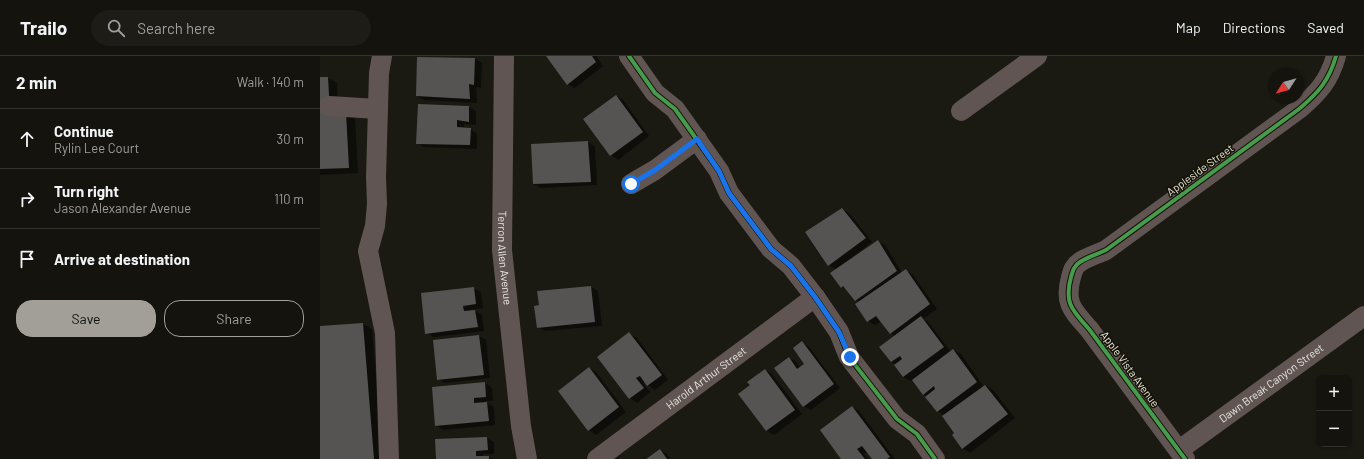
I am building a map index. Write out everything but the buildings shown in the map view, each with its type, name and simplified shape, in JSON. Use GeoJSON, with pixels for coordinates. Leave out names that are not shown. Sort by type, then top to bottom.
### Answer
{"type":"FeatureCollection","features":[{"type":"Feature","properties":{"kind":"street"},"geometry":{"type":"LineString","coordinates":[[382,56],[379,73],[376,177],[377,204],[375,226],[368,251],[385,333],[389,459]]}},
{"type":"Feature","properties":{"kind":"street","name":"Terron Allen Avenue"},"geometry":{"type":"LineString","coordinates":[[504,56],[502,250],[521,426],[527,459]]}},
{"type":"Feature","properties":{"kind":"street"},"geometry":{"type":"LineString","coordinates":[[629,56],[655,93],[675,109],[719,171],[729,193],[771,249],[791,266],[815,297],[839,332],[850,357],[897,419],[918,434],[935,459]]}},
{"type":"Feature","properties":{"kind":"street"},"geometry":{"type":"LineString","coordinates":[[960,111],[1037,56]]}},
{"type":"Feature","properties":{"kind":"street","name":"Appleside Street"},"geometry":{"type":"LineString","coordinates":[[1068,288],[1074,267],[1081,261],[1106,250],[1314,96],[1326,81],[1336,56]]}},
{"type":"Feature","properties":{"kind":"street"},"geometry":{"type":"LineString","coordinates":[[330,106],[378,109]]}},
{"type":"Feature","properties":{"kind":"street"},"geometry":{"type":"LineString","coordinates":[[631,184],[655,170],[697,139]]}},
{"type":"Feature","properties":{"kind":"street","name":"Apple Vista Avenue"},"geometry":{"type":"LineString","coordinates":[[1068,288],[1068,300],[1073,311],[1089,329],[1182,455]]}},
{"type":"Feature","properties":{"kind":"street","name":"Harold Arthur Street"},"geometry":{"type":"LineString","coordinates":[[597,459],[815,297]]}},
{"type":"Feature","properties":{"kind":"street","name":"Dawn Break Canyon Street"},"geometry":{"type":"LineString","coordinates":[[1182,455],[1364,316]]}},
{"type":"Feature","properties":{"kind":"cycle path"},"geometry":{"type":"LineString","coordinates":[[629,56],[655,93],[675,109],[719,171],[729,193],[771,249],[791,266],[815,297],[839,332],[849,357],[897,419],[917,434],[935,459]]}},
{"type":"Feature","properties":{"kind":"cycle path"},"geometry":{"type":"LineString","coordinates":[[1185,459],[1071,306],[1068,293],[1073,270],[1080,262],[1106,250],[1299,109],[1322,86],[1330,73],[1336,56]]}},
{"type":"Feature","properties":{"kind":"route"},"geometry":{"type":"LineString","coordinates":[[631,184],[655,170],[697,139],[719,171],[729,193],[771,249],[791,266],[815,297],[839,332],[850,357]]}}]}
